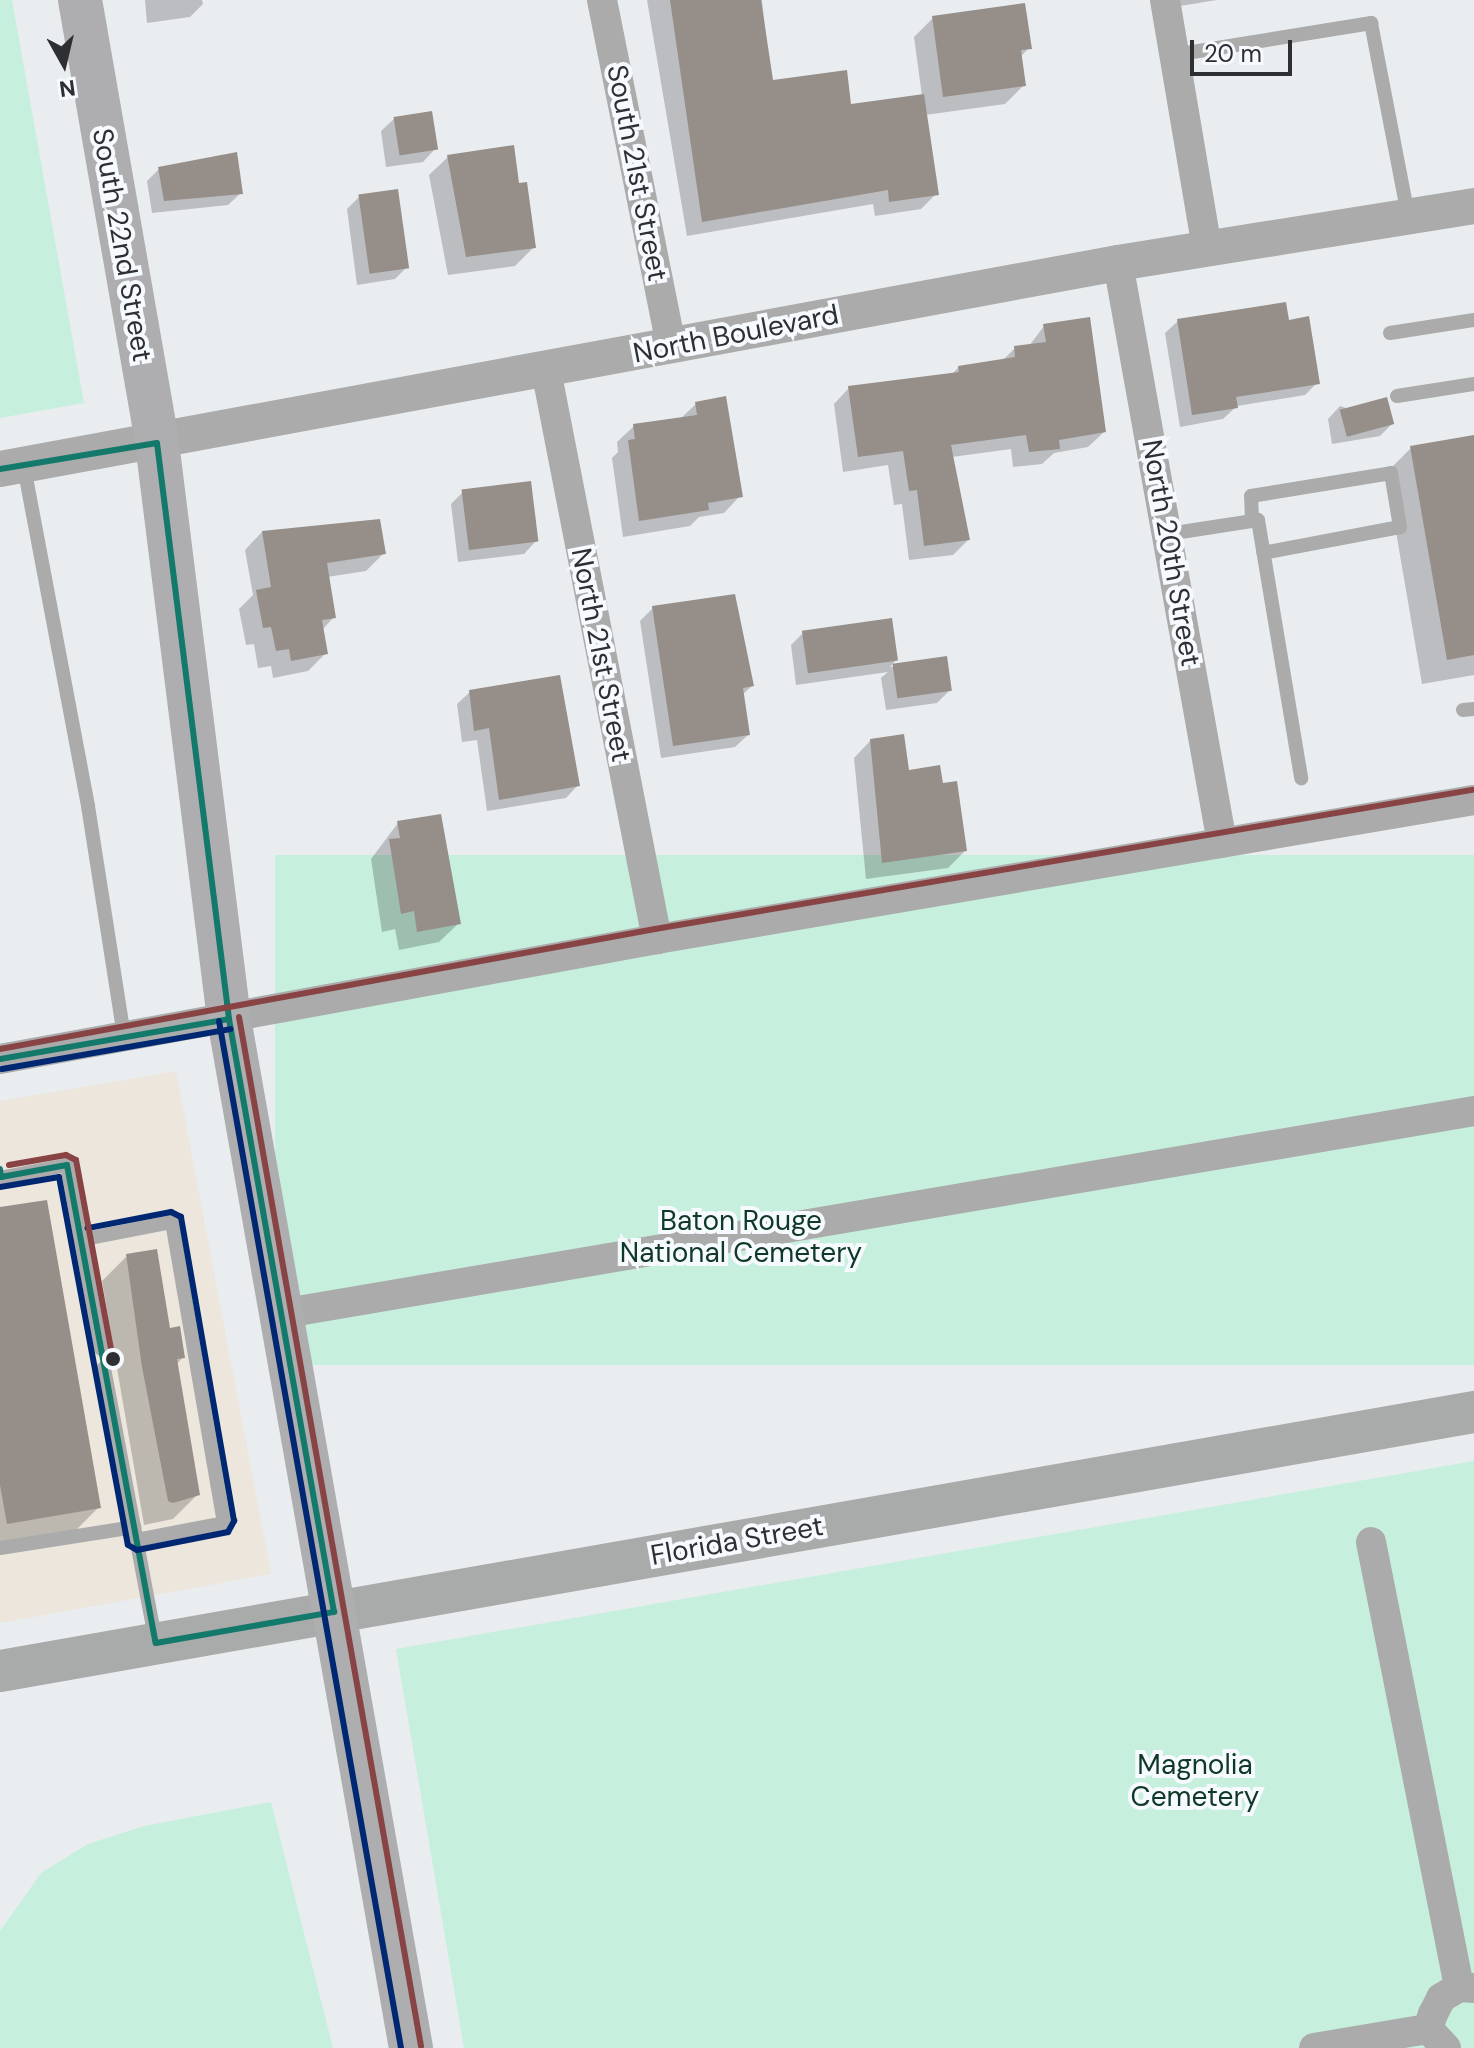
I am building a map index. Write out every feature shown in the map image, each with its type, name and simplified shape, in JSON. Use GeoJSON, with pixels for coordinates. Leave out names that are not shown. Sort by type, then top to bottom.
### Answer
{"type":"FeatureCollection","features":[{"type":"Feature","properties":{"kind":"main road","name":"South 22nd Street"},"geometry":{"type":"LineString","coordinates":[[80,0],[157,443],[229,1019],[411,2048]]}},
{"type":"Feature","properties":{"kind":"main road","name":"Florida Street"},"geometry":{"type":"LineString","coordinates":[[0,1671],[1474,1412]]}},
{"type":"Feature","properties":{"kind":"street","name":"South 21st Street"},"geometry":{"type":"LineString","coordinates":[[602,0],[671,345]]}},
{"type":"Feature","properties":{"kind":"street"},"geometry":{"type":"LineString","coordinates":[[1165,0],[1207,248]]}},
{"type":"Feature","properties":{"kind":"street","name":"North Boulevard"},"geometry":{"type":"LineString","coordinates":[[12,467],[157,443],[1118,263],[1474,206]]}},
{"type":"Feature","properties":{"kind":"street","name":"North 20th Street"},"geometry":{"type":"LineString","coordinates":[[1118,263],[1222,843]]}},
{"type":"Feature","properties":{"kind":"street","name":"North 21st Street"},"geometry":{"type":"LineString","coordinates":[[546,370],[657,939]]}},
{"type":"Feature","properties":{"kind":"street"},"geometry":{"type":"LineString","coordinates":[[0,1059],[657,939],[1474,800]]}},
{"type":"Feature","properties":{"kind":"street"},"geometry":{"type":"LineString","coordinates":[[280,1314],[1474,1111]]}},
{"type":"Feature","properties":{"kind":"street"},"geometry":{"type":"LineString","coordinates":[[1314,2048],[1437,2039],[1441,1998],[1466,1988],[1371,1542]]}},
{"type":"Feature","properties":{"kind":"lane"},"geometry":{"type":"LineString","coordinates":[[1174,55],[1371,23],[1408,217]]}},
{"type":"Feature","properties":{"kind":"lane"},"geometry":{"type":"LineString","coordinates":[[1390,333],[1474,320]]}},
{"type":"Feature","properties":{"kind":"lane"},"geometry":{"type":"LineString","coordinates":[[1397,396],[1474,384]]}},
{"type":"Feature","properties":{"kind":"lane"},"geometry":{"type":"LineString","coordinates":[[12,467],[88,806],[124,1038]]}},
{"type":"Feature","properties":{"kind":"lane"},"geometry":{"type":"LineString","coordinates":[[1252,521],[1251,496],[1391,473],[1400,527],[1263,553]]}},
{"type":"Feature","properties":{"kind":"lane"},"geometry":{"type":"LineString","coordinates":[[1168,534],[1258,520],[1301,778]]}},
{"type":"Feature","properties":{"kind":"lane"},"geometry":{"type":"LineString","coordinates":[[0,1175],[67,1165],[101,1349]]}},
{"type":"Feature","properties":{"kind":"lane"},"geometry":{"type":"LineString","coordinates":[[0,1548],[224,1523],[172,1222],[80,1240]]}},
{"type":"Feature","properties":{"kind":"lane"},"geometry":{"type":"LineString","coordinates":[[104,1368],[156,1643]]}},
{"type":"Feature","properties":{"kind":"shaded area"},"geometry":{"type":"Polygon","coordinates":[[[176,1071],[271,1574],[0,1623],[0,1101],[176,1071]]]}},
{"type":"Feature","properties":{"kind":"green space"},"geometry":{"type":"Polygon","coordinates":[[[0,0],[12,0],[84,403],[0,418],[0,0]]]}},
{"type":"Feature","properties":{"kind":"green space","name":"Baton Rouge National Cemetery"},"geometry":{"type":"Polygon","coordinates":[[[275,855],[1474,855],[1474,1365],[275,1365],[275,855]]]}},
{"type":"Feature","properties":{"kind":"green space","name":"Magnolia Cemetery"},"geometry":{"type":"Polygon","coordinates":[[[1474,1461],[1474,2048],[464,2048],[396,1649],[1474,1461]]]}},
{"type":"Feature","properties":{"kind":"green space"},"geometry":{"type":"Polygon","coordinates":[[[271,1802],[333,2048],[0,2048],[0,1931],[41,1873],[88,1844],[144,1826],[271,1802]]]}},
{"type":"Feature","properties":{"kind":"building"},"geometry":{"type":"Polygon","coordinates":[[[670,0],[761,0],[773,80],[847,70],[851,104],[924,94],[939,195],[889,202],[888,190],[702,222],[670,0]]]}},
{"type":"Feature","properties":{"kind":"building"},"geometry":{"type":"Polygon","coordinates":[[[1025,3],[1032,49],[1021,50],[1026,86],[943,97],[932,16],[1025,3]]]}},
{"type":"Feature","properties":{"kind":"building"},"geometry":{"type":"Polygon","coordinates":[[[432,111],[438,150],[400,156],[393,117],[432,111]]]}},
{"type":"Feature","properties":{"kind":"building"},"geometry":{"type":"Polygon","coordinates":[[[514,145],[519,183],[527,182],[536,248],[466,257],[447,155],[514,145]]]}},
{"type":"Feature","properties":{"kind":"building"},"geometry":{"type":"Polygon","coordinates":[[[237,152],[243,194],[164,201],[158,167],[237,152]]]}},
{"type":"Feature","properties":{"kind":"building"},"geometry":{"type":"Polygon","coordinates":[[[398,189],[409,268],[370,274],[358,195],[398,189]]]}},
{"type":"Feature","properties":{"kind":"building"},"geometry":{"type":"Polygon","coordinates":[[[1286,302],[1289,320],[1309,316],[1320,384],[1236,397],[1238,408],[1192,415],[1177,319],[1286,302]]]}},
{"type":"Feature","properties":{"kind":"building"},"geometry":{"type":"Polygon","coordinates":[[[1090,317],[1106,432],[1059,440],[1060,449],[1029,452],[1026,435],[951,445],[970,540],[924,546],[917,490],[909,491],[903,451],[858,457],[848,386],[959,372],[958,366],[1015,357],[1014,346],[1046,342],[1043,324],[1090,317]]]}},
{"type":"Feature","properties":{"kind":"building"},"geometry":{"type":"Polygon","coordinates":[[[726,396],[743,497],[708,503],[709,510],[639,521],[628,440],[635,439],[633,424],[697,415],[695,402],[726,396]]]}},
{"type":"Feature","properties":{"kind":"building"},"geometry":{"type":"Polygon","coordinates":[[[1387,397],[1394,424],[1347,437],[1340,410],[1387,397]]]}},
{"type":"Feature","properties":{"kind":"building"},"geometry":{"type":"Polygon","coordinates":[[[1474,435],[1474,655],[1447,660],[1410,446],[1474,435]]]}},
{"type":"Feature","properties":{"kind":"building"},"geometry":{"type":"Polygon","coordinates":[[[531,481],[538,542],[469,550],[462,490],[531,481]]]}},
{"type":"Feature","properties":{"kind":"building"},"geometry":{"type":"Polygon","coordinates":[[[380,519],[386,554],[327,563],[336,618],[322,620],[328,654],[291,661],[289,649],[276,651],[271,627],[263,628],[256,590],[271,587],[262,531],[380,519]]]}},
{"type":"Feature","properties":{"kind":"building"},"geometry":{"type":"Polygon","coordinates":[[[735,594],[754,686],[743,688],[750,735],[673,746],[652,606],[735,594]]]}},
{"type":"Feature","properties":{"kind":"building"},"geometry":{"type":"Polygon","coordinates":[[[892,618],[898,661],[808,673],[802,631],[892,618]]]}},
{"type":"Feature","properties":{"kind":"building"},"geometry":{"type":"Polygon","coordinates":[[[947,656],[952,691],[897,698],[893,664],[947,656]]]}},
{"type":"Feature","properties":{"kind":"building"},"geometry":{"type":"Polygon","coordinates":[[[560,675],[580,786],[499,800],[489,728],[474,731],[469,690],[560,675]]]}},
{"type":"Feature","properties":{"kind":"building"},"geometry":{"type":"Polygon","coordinates":[[[904,734],[909,770],[940,765],[943,783],[957,781],[967,851],[882,863],[870,739],[904,734]]]}},
{"type":"Feature","properties":{"kind":"building"},"geometry":{"type":"Polygon","coordinates":[[[441,814],[461,924],[417,932],[414,911],[401,914],[389,839],[400,838],[397,821],[441,814]]]}},
{"type":"Feature","properties":{"kind":"building"},"geometry":{"type":"Polygon","coordinates":[[[47,1200],[101,1508],[7,1524],[0,1485],[0,1207],[47,1200]]]}},
{"type":"Feature","properties":{"kind":"building"},"geometry":{"type":"Polygon","coordinates":[[[157,1249],[170,1328],[180,1326],[185,1358],[177,1359],[200,1495],[173,1503],[168,1501],[142,1367],[126,1254],[157,1249]]]}},
{"type":"Feature","properties":{"kind":"transit line","name":"20"},"geometry":{"type":"LineString","coordinates":[[157,443],[229,1019],[334,1612]]}},
{"type":"Feature","properties":{"kind":"transit line","name":"20"},"geometry":{"type":"LineString","coordinates":[[0,469],[157,443]]}},
{"type":"Feature","properties":{"kind":"transit line"},"geometry":{"type":"LineString","coordinates":[[0,1049],[655,929],[1472,790]]}},
{"type":"Feature","properties":{"kind":"transit line"},"geometry":{"type":"LineString","coordinates":[[239,1017],[421,2046]]}},
{"type":"Feature","properties":{"kind":"transit line","name":"20"},"geometry":{"type":"LineString","coordinates":[[0,1059],[229,1019]]}},
{"type":"Feature","properties":{"kind":"transit line"},"geometry":{"type":"LineString","coordinates":[[219,1021],[401,2048]]}},
{"type":"Feature","properties":{"kind":"transit line"},"geometry":{"type":"LineString","coordinates":[[2,1069],[231,1029]]}},
{"type":"Feature","properties":{"kind":"transit line"},"geometry":{"type":"LineString","coordinates":[[9,1165],[66,1155],[76,1160],[114,1366]]}},
{"type":"Feature","properties":{"kind":"transit line","name":"20"},"geometry":{"type":"LineString","coordinates":[[0,1169],[1,1177],[67,1165],[156,1643],[334,1612]]}},
{"type":"Feature","properties":{"kind":"transit line"},"geometry":{"type":"LineString","coordinates":[[0,1187],[59,1177],[128,1545],[137,1550],[228,1532],[234,1521],[181,1217],[171,1212],[88,1228]]}}]}
